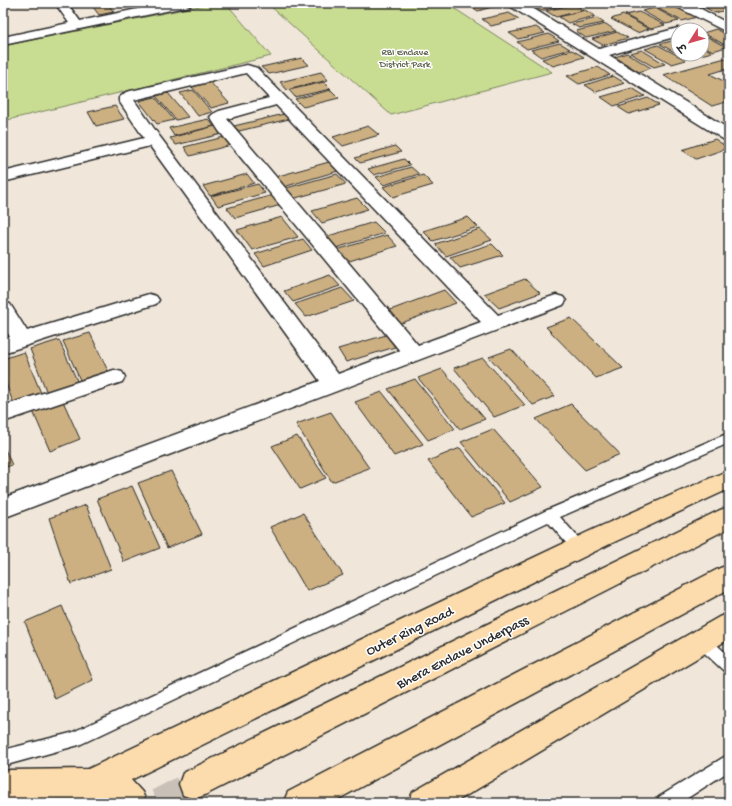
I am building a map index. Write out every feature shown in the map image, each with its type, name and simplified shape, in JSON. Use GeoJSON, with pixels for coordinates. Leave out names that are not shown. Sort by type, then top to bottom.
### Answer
{"type":"FeatureCollection","features":[{"type":"Feature","properties":{"kind":"main road","name":"Outer Ring Road"},"geometry":{"type":"LineString","coordinates":[[90,784],[579,548],[729,479]]}},
{"type":"Feature","properties":{"kind":"main road","name":"Bhera Enclave Underpass"},"geometry":{"type":"LineString","coordinates":[[194,784],[729,517]]}},
{"type":"Feature","properties":{"kind":"main road"},"geometry":{"type":"LineString","coordinates":[[299,803],[729,576]]}},
{"type":"Feature","properties":{"kind":"main road"},"geometry":{"type":"LineString","coordinates":[[424,803],[729,625]]}},
{"type":"Feature","properties":{"kind":"main road"},"geometry":{"type":"LineString","coordinates":[[3,787],[10,785],[90,784],[116,786],[131,803]]}},
{"type":"Feature","properties":{"kind":"street"},"geometry":{"type":"LineString","coordinates":[[61,3],[76,26]]}},
{"type":"Feature","properties":{"kind":"street"},"geometry":{"type":"LineString","coordinates":[[3,41],[185,3]]}},
{"type":"Feature","properties":{"kind":"street"},"geometry":{"type":"LineString","coordinates":[[515,3],[729,136]]}},
{"type":"Feature","properties":{"kind":"street"},"geometry":{"type":"LineString","coordinates":[[680,3],[729,29]]}},
{"type":"Feature","properties":{"kind":"street"},"geometry":{"type":"LineString","coordinates":[[710,23],[715,22]]}},
{"type":"Feature","properties":{"kind":"street"},"geometry":{"type":"LineString","coordinates":[[597,54],[670,34]]}},
{"type":"Feature","properties":{"kind":"street"},"geometry":{"type":"LineString","coordinates":[[334,384],[154,140],[126,101],[126,98],[131,95],[247,69],[252,71],[495,324]]}},
{"type":"Feature","properties":{"kind":"street"},"geometry":{"type":"LineString","coordinates":[[279,100],[224,114],[218,117],[225,128],[414,354]]}},
{"type":"Feature","properties":{"kind":"street"},"geometry":{"type":"LineString","coordinates":[[3,177],[154,140]]}},
{"type":"Feature","properties":{"kind":"street"},"geometry":{"type":"LineString","coordinates":[[3,346],[149,300]]}},
{"type":"Feature","properties":{"kind":"street"},"geometry":{"type":"LineString","coordinates":[[3,508],[556,301]]}},
{"type":"Feature","properties":{"kind":"street"},"geometry":{"type":"LineString","coordinates":[[3,308],[22,340]]}},
{"type":"Feature","properties":{"kind":"street"},"geometry":{"type":"LineString","coordinates":[[3,414],[114,377]]}},
{"type":"Feature","properties":{"kind":"lane"},"geometry":{"type":"LineString","coordinates":[[3,758],[73,740],[550,515],[728,441]]}},
{"type":"Feature","properties":{"kind":"lane"},"geometry":{"type":"LineString","coordinates":[[550,515],[579,548]]}},
{"type":"Feature","properties":{"kind":"lane"},"geometry":{"type":"LineString","coordinates":[[701,640],[729,666]]}},
{"type":"Feature","properties":{"kind":"lane"},"geometry":{"type":"LineString","coordinates":[[665,803],[729,762]]}},
{"type":"Feature","properties":{"kind":"green space"},"geometry":{"type":"Polygon","coordinates":[[[214,3],[226,3],[271,56],[3,121],[3,46],[214,3]]]}},
{"type":"Feature","properties":{"kind":"green space","name":"RBI Enclave District Park"},"geometry":{"type":"Polygon","coordinates":[[[267,3],[446,3],[552,72],[391,115],[267,3]]]}},
{"type":"Feature","properties":{"kind":"building"},"geometry":{"type":"Polygon","coordinates":[[[90,3],[107,3],[114,12],[99,15],[90,3]]]}},
{"type":"Feature","properties":{"kind":"building"},"geometry":{"type":"Polygon","coordinates":[[[127,3],[143,3],[145,6],[131,8],[127,3]]]}},
{"type":"Feature","properties":{"kind":"building"},"geometry":{"type":"Polygon","coordinates":[[[539,3],[571,3],[541,11],[532,5],[539,3]]]}},
{"type":"Feature","properties":{"kind":"building"},"geometry":{"type":"Polygon","coordinates":[[[696,3],[717,3],[703,7],[696,3]]]}},
{"type":"Feature","properties":{"kind":"building"},"geometry":{"type":"Polygon","coordinates":[[[723,3],[729,3],[729,9],[715,13],[706,8],[723,3]]]}},
{"type":"Feature","properties":{"kind":"building"},"geometry":{"type":"Polygon","coordinates":[[[468,4],[502,4],[478,11],[468,4]]]}},
{"type":"Feature","properties":{"kind":"building"},"geometry":{"type":"Polygon","coordinates":[[[574,4],[584,10],[556,17],[546,11],[574,4]]]}},
{"type":"Feature","properties":{"kind":"building"},"geometry":{"type":"Polygon","coordinates":[[[672,4],[697,17],[682,21],[657,8],[672,4]]]}},
{"type":"Feature","properties":{"kind":"building"},"geometry":{"type":"Polygon","coordinates":[[[655,8],[679,21],[666,24],[642,11],[655,8]]]}},
{"type":"Feature","properties":{"kind":"building"},"geometry":{"type":"Polygon","coordinates":[[[585,10],[595,16],[568,23],[559,17],[585,10]]]}},
{"type":"Feature","properties":{"kind":"building"},"geometry":{"type":"Polygon","coordinates":[[[639,12],[665,25],[651,29],[625,15],[639,12]]]}},
{"type":"Feature","properties":{"kind":"building"},"geometry":{"type":"Polygon","coordinates":[[[509,13],[519,19],[491,26],[482,19],[509,13]]]}},
{"type":"Feature","properties":{"kind":"building"},"geometry":{"type":"Polygon","coordinates":[[[623,15],[649,29],[637,33],[611,19],[623,15]]]}},
{"type":"Feature","properties":{"kind":"building"},"geometry":{"type":"Polygon","coordinates":[[[597,18],[604,23],[579,28],[572,24],[597,18]]]}},
{"type":"Feature","properties":{"kind":"building"},"geometry":{"type":"Polygon","coordinates":[[[606,24],[616,31],[586,38],[576,31],[606,24]]]}},
{"type":"Feature","properties":{"kind":"building"},"geometry":{"type":"Polygon","coordinates":[[[536,27],[545,33],[518,39],[509,33],[536,27]]]}},
{"type":"Feature","properties":{"kind":"building"},"geometry":{"type":"Polygon","coordinates":[[[716,29],[729,36],[729,47],[710,37],[710,31],[716,29]]]}},
{"type":"Feature","properties":{"kind":"building"},"geometry":{"type":"Polygon","coordinates":[[[617,32],[628,38],[603,45],[592,39],[617,32]]]}},
{"type":"Feature","properties":{"kind":"building"},"geometry":{"type":"Polygon","coordinates":[[[549,34],[559,41],[527,49],[517,42],[549,34]]]}},
{"type":"Feature","properties":{"kind":"building"},"geometry":{"type":"Polygon","coordinates":[[[710,38],[726,47],[713,51],[710,49],[710,38]]]}},
{"type":"Feature","properties":{"kind":"building"},"geometry":{"type":"Polygon","coordinates":[[[670,42],[670,50],[660,44],[670,42]]]}},
{"type":"Feature","properties":{"kind":"building"},"geometry":{"type":"Polygon","coordinates":[[[560,43],[570,49],[541,57],[531,50],[560,43]]]}},
{"type":"Feature","properties":{"kind":"building"},"geometry":{"type":"Polygon","coordinates":[[[658,45],[670,51],[670,62],[679,62],[672,64],[645,49],[658,45]]]}},
{"type":"Feature","properties":{"kind":"building"},"geometry":{"type":"Polygon","coordinates":[[[572,50],[584,57],[553,66],[542,59],[572,50]]]}},
{"type":"Feature","properties":{"kind":"building"},"geometry":{"type":"Polygon","coordinates":[[[642,50],[665,64],[654,67],[630,53],[642,50]]]}},
{"type":"Feature","properties":{"kind":"building"},"geometry":{"type":"Polygon","coordinates":[[[627,53],[651,68],[639,72],[615,57],[627,53]]]}},
{"type":"Feature","properties":{"kind":"building"},"geometry":{"type":"Polygon","coordinates":[[[729,57],[729,68],[710,74],[729,84],[729,101],[712,106],[663,75],[729,57]]]}},
{"type":"Feature","properties":{"kind":"building"},"geometry":{"type":"Polygon","coordinates":[[[302,58],[309,65],[269,74],[261,67],[302,58]]]}},
{"type":"Feature","properties":{"kind":"building"},"geometry":{"type":"Polygon","coordinates":[[[598,67],[610,75],[579,84],[567,76],[598,67]]]}},
{"type":"Feature","properties":{"kind":"building"},"geometry":{"type":"Polygon","coordinates":[[[321,72],[328,80],[287,90],[280,82],[321,72]]]}},
{"type":"Feature","properties":{"kind":"building"},"geometry":{"type":"Polygon","coordinates":[[[613,76],[625,83],[596,92],[585,85],[613,76]]]}},
{"type":"Feature","properties":{"kind":"building"},"geometry":{"type":"Polygon","coordinates":[[[210,82],[229,103],[211,108],[192,87],[210,82]]]}},
{"type":"Feature","properties":{"kind":"building"},"geometry":{"type":"Polygon","coordinates":[[[324,82],[331,89],[295,97],[289,90],[324,82]]]}},
{"type":"Feature","properties":{"kind":"building"},"geometry":{"type":"Polygon","coordinates":[[[632,88],[645,96],[614,106],[601,97],[632,88]]]}},
{"type":"Feature","properties":{"kind":"building"},"geometry":{"type":"Polygon","coordinates":[[[193,90],[212,112],[198,116],[180,93],[193,90]]]}},
{"type":"Feature","properties":{"kind":"building"},"geometry":{"type":"Polygon","coordinates":[[[331,90],[339,98],[303,107],[295,99],[331,90]]]}},
{"type":"Feature","properties":{"kind":"building"},"geometry":{"type":"Polygon","coordinates":[[[168,93],[188,117],[176,120],[156,96],[168,93]]]}},
{"type":"Feature","properties":{"kind":"building"},"geometry":{"type":"Polygon","coordinates":[[[155,97],[174,120],[157,124],[139,101],[155,97]]]}},
{"type":"Feature","properties":{"kind":"building"},"geometry":{"type":"Polygon","coordinates":[[[648,98],[659,105],[629,114],[618,107],[648,98]]]}},
{"type":"Feature","properties":{"kind":"building"},"geometry":{"type":"Polygon","coordinates":[[[115,106],[124,119],[96,126],[88,112],[115,106]]]}},
{"type":"Feature","properties":{"kind":"building"},"geometry":{"type":"Polygon","coordinates":[[[284,114],[289,119],[239,131],[234,126],[284,114]]]}},
{"type":"Feature","properties":{"kind":"building"},"geometry":{"type":"Polygon","coordinates":[[[208,119],[214,126],[174,136],[169,128],[208,119]]]}},
{"type":"Feature","properties":{"kind":"building"},"geometry":{"type":"Polygon","coordinates":[[[215,126],[222,134],[176,145],[170,138],[215,126]]]}},
{"type":"Feature","properties":{"kind":"building"},"geometry":{"type":"Polygon","coordinates":[[[368,126],[379,135],[343,146],[333,137],[368,126]]]}},
{"type":"Feature","properties":{"kind":"building"},"geometry":{"type":"Polygon","coordinates":[[[224,137],[231,145],[190,156],[184,147],[224,137]]]}},
{"type":"Feature","properties":{"kind":"building"},"geometry":{"type":"Polygon","coordinates":[[[715,139],[728,148],[696,159],[682,150],[715,139]]]}},
{"type":"Feature","properties":{"kind":"building"},"geometry":{"type":"Polygon","coordinates":[[[395,146],[401,152],[360,163],[355,158],[395,146]]]}},
{"type":"Feature","properties":{"kind":"building"},"geometry":{"type":"Polygon","coordinates":[[[404,159],[410,165],[374,175],[368,169],[404,159]]]}},
{"type":"Feature","properties":{"kind":"building"},"geometry":{"type":"Polygon","coordinates":[[[329,162],[338,171],[280,188],[271,178],[329,162]]]}},
{"type":"Feature","properties":{"kind":"building"},"geometry":{"type":"Polygon","coordinates":[[[411,167],[419,174],[384,185],[376,177],[411,167]]]}},
{"type":"Feature","properties":{"kind":"building"},"geometry":{"type":"Polygon","coordinates":[[[247,174],[254,183],[210,196],[203,186],[247,174]]]}},
{"type":"Feature","properties":{"kind":"building"},"geometry":{"type":"Polygon","coordinates":[[[337,174],[346,184],[292,199],[283,189],[337,174]]]}},
{"type":"Feature","properties":{"kind":"building"},"geometry":{"type":"Polygon","coordinates":[[[423,175],[433,185],[393,197],[383,187],[423,175]]]}},
{"type":"Feature","properties":{"kind":"building"},"geometry":{"type":"Polygon","coordinates":[[[258,184],[265,193],[218,206],[211,196],[258,184]]]}},
{"type":"Feature","properties":{"kind":"building"},"geometry":{"type":"Polygon","coordinates":[[[273,195],[281,205],[235,218],[227,208],[273,195]]]}},
{"type":"Feature","properties":{"kind":"building"},"geometry":{"type":"Polygon","coordinates":[[[357,198],[368,209],[322,223],[312,211],[357,198]]]}},
{"type":"Feature","properties":{"kind":"building"},"geometry":{"type":"Polygon","coordinates":[[[282,217],[298,237],[252,250],[237,230],[282,217]]]}},
{"type":"Feature","properties":{"kind":"building"},"geometry":{"type":"Polygon","coordinates":[[[468,217],[478,227],[433,241],[423,231],[468,217]]]}},
{"type":"Feature","properties":{"kind":"building"},"geometry":{"type":"Polygon","coordinates":[[[374,222],[385,233],[336,248],[325,237],[374,222]]]}},
{"type":"Feature","properties":{"kind":"building"},"geometry":{"type":"Polygon","coordinates":[[[480,229],[492,240],[446,256],[435,244],[480,229]]]}},
{"type":"Feature","properties":{"kind":"building"},"geometry":{"type":"Polygon","coordinates":[[[387,235],[397,246],[343,263],[333,251],[387,235]]]}},
{"type":"Feature","properties":{"kind":"building"},"geometry":{"type":"Polygon","coordinates":[[[303,239],[312,250],[264,266],[255,254],[303,239]]]}},
{"type":"Feature","properties":{"kind":"building"},"geometry":{"type":"Polygon","coordinates":[[[492,244],[503,255],[460,268],[450,257],[492,244]]]}},
{"type":"Feature","properties":{"kind":"building"},"geometry":{"type":"Polygon","coordinates":[[[330,275],[340,286],[293,302],[284,291],[330,275]]]}},
{"type":"Feature","properties":{"kind":"building"},"geometry":{"type":"Polygon","coordinates":[[[525,279],[540,293],[499,308],[484,294],[525,279]]]}},
{"type":"Feature","properties":{"kind":"building"},"geometry":{"type":"Polygon","coordinates":[[[342,288],[354,301],[306,317],[295,304],[342,288]]]}},
{"type":"Feature","properties":{"kind":"building"},"geometry":{"type":"Polygon","coordinates":[[[444,290],[456,303],[396,325],[385,312],[444,290]]]}},
{"type":"Feature","properties":{"kind":"building"},"geometry":{"type":"Polygon","coordinates":[[[571,318],[623,368],[596,378],[546,327],[571,318]]]}},
{"type":"Feature","properties":{"kind":"building"},"geometry":{"type":"Polygon","coordinates":[[[90,333],[108,371],[80,380],[63,341],[90,333]]]}},
{"type":"Feature","properties":{"kind":"building"},"geometry":{"type":"Polygon","coordinates":[[[386,335],[395,347],[346,362],[338,349],[386,335]]]}},
{"type":"Feature","properties":{"kind":"building"},"geometry":{"type":"Polygon","coordinates":[[[59,340],[78,383],[47,393],[30,349],[59,340]]]}},
{"type":"Feature","properties":{"kind":"building"},"geometry":{"type":"Polygon","coordinates":[[[511,349],[555,396],[533,405],[489,357],[511,349]]]}},
{"type":"Feature","properties":{"kind":"building"},"geometry":{"type":"Polygon","coordinates":[[[24,352],[41,393],[13,402],[3,376],[3,359],[24,352]]]}},
{"type":"Feature","properties":{"kind":"building"},"geometry":{"type":"Polygon","coordinates":[[[483,358],[525,405],[494,417],[454,368],[483,358]]]}},
{"type":"Feature","properties":{"kind":"building"},"geometry":{"type":"Polygon","coordinates":[[[442,369],[485,419],[460,429],[418,378],[442,369]]]}},
{"type":"Feature","properties":{"kind":"building"},"geometry":{"type":"Polygon","coordinates":[[[415,379],[455,429],[428,440],[388,389],[415,379]]]}},
{"type":"Feature","properties":{"kind":"building"},"geometry":{"type":"Polygon","coordinates":[[[382,392],[423,444],[394,456],[355,402],[382,392]]]}},
{"type":"Feature","properties":{"kind":"building"},"geometry":{"type":"Polygon","coordinates":[[[62,399],[80,439],[50,451],[32,409],[62,399]]]}},
{"type":"Feature","properties":{"kind":"building"},"geometry":{"type":"Polygon","coordinates":[[[571,404],[620,454],[585,470],[536,419],[571,404]]]}},
{"type":"Feature","properties":{"kind":"building"},"geometry":{"type":"Polygon","coordinates":[[[331,412],[369,468],[332,482],[296,424],[331,412]]]}},
{"type":"Feature","properties":{"kind":"building"},"geometry":{"type":"Polygon","coordinates":[[[493,429],[543,487],[510,502],[461,442],[493,429]]]}},
{"type":"Feature","properties":{"kind":"building"},"geometry":{"type":"Polygon","coordinates":[[[297,436],[326,478],[300,489],[272,446],[297,436]]]}},
{"type":"Feature","properties":{"kind":"building"},"geometry":{"type":"Polygon","coordinates":[[[3,445],[12,465],[3,468],[3,445]]]}},
{"type":"Feature","properties":{"kind":"building"},"geometry":{"type":"Polygon","coordinates":[[[460,448],[505,503],[471,517],[428,461],[460,448]]]}},
{"type":"Feature","properties":{"kind":"building"},"geometry":{"type":"Polygon","coordinates":[[[171,471],[202,534],[167,548],[138,483],[171,471]]]}},
{"type":"Feature","properties":{"kind":"building"},"geometry":{"type":"Polygon","coordinates":[[[132,486],[160,548],[124,562],[97,499],[132,486]]]}},
{"type":"Feature","properties":{"kind":"building"},"geometry":{"type":"Polygon","coordinates":[[[86,505],[111,569],[71,584],[49,518],[86,505]]]}},
{"type":"Feature","properties":{"kind":"building"},"geometry":{"type":"Polygon","coordinates":[[[303,513],[343,575],[307,591],[270,527],[303,513]]]}},
{"type":"Feature","properties":{"kind":"building"},"geometry":{"type":"Polygon","coordinates":[[[62,606],[93,680],[55,699],[25,622],[62,606]]]}},
{"type":"Feature","properties":{"kind":"tunnel"},"geometry":{"type":"LineString","coordinates":[[158,803],[194,784]]}}]}
